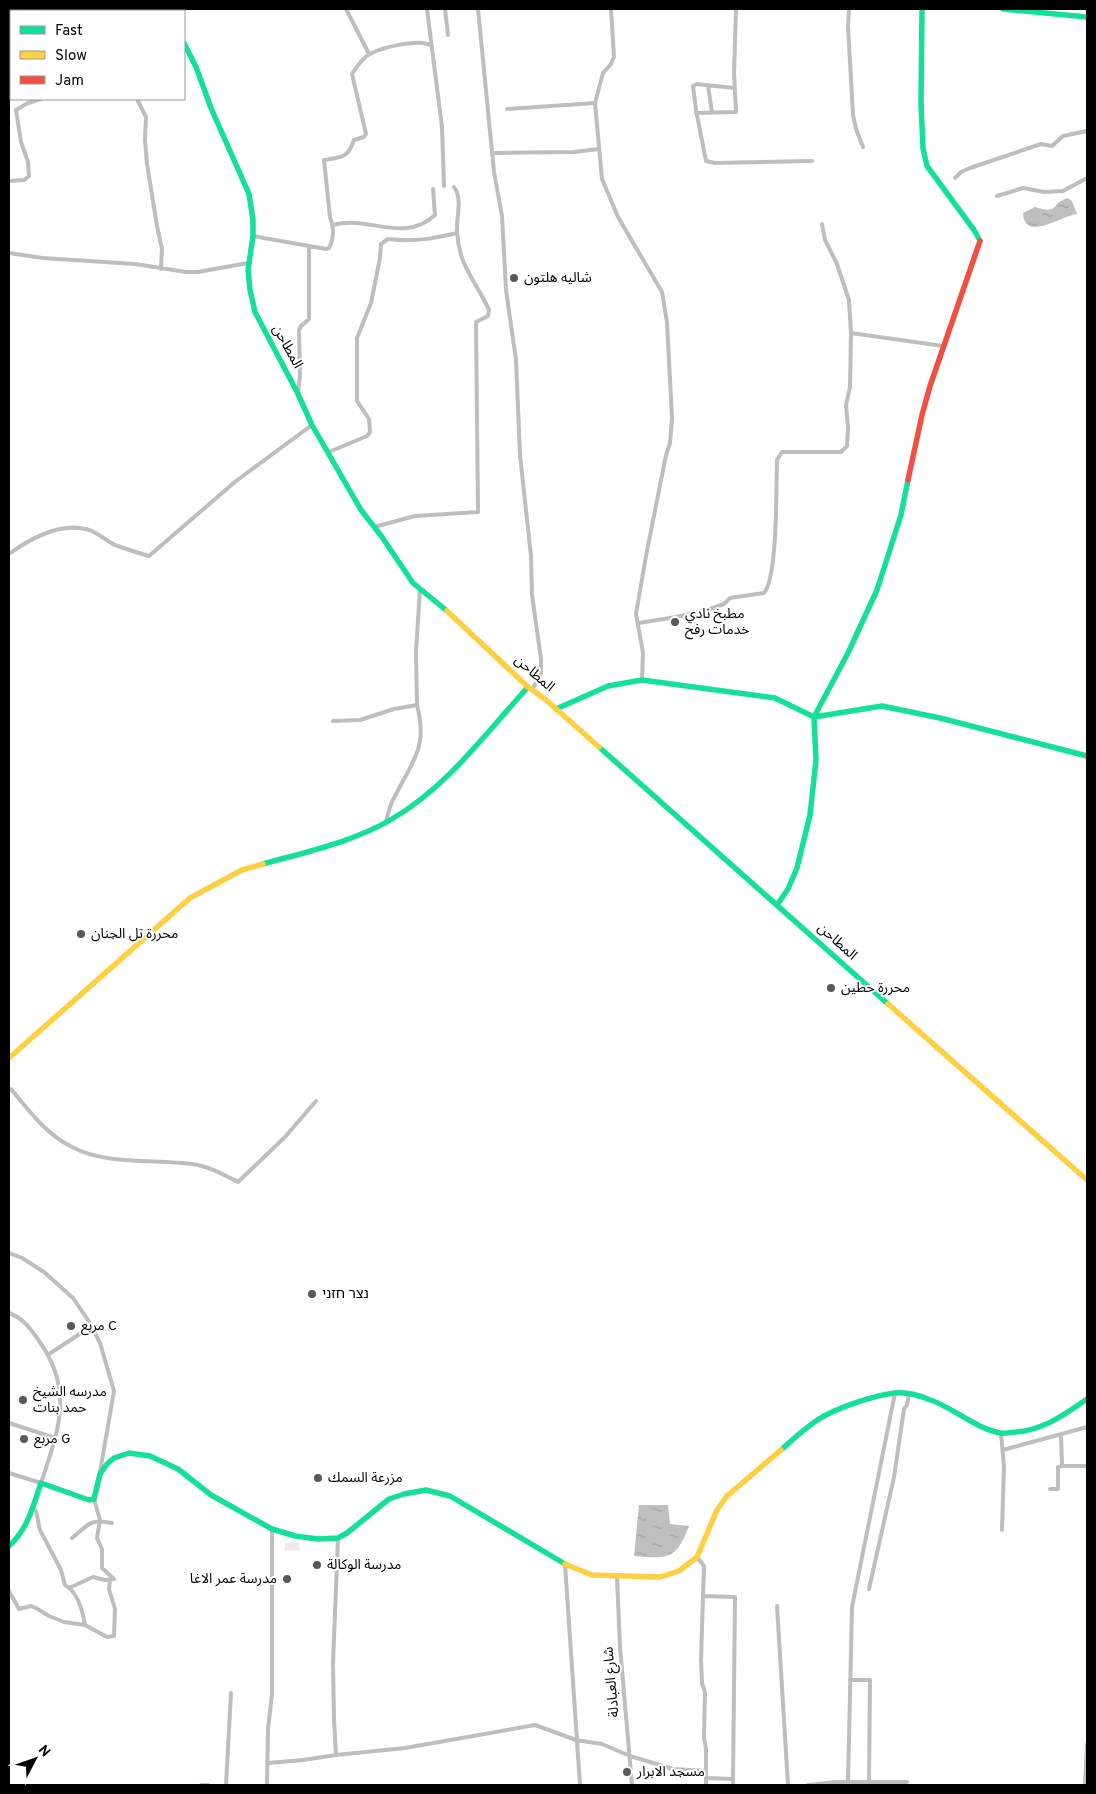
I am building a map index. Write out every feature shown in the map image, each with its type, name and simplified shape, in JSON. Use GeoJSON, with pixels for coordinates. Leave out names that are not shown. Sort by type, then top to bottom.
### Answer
{"type":"FeatureCollection","features":[{"type":"Feature","properties":{"kind":"street"},"geometry":{"type":"LineString","coordinates":[[40,9],[46,10]]}},
{"type":"Feature","properties":{"kind":"street"},"geometry":{"type":"LineString","coordinates":[[346,9],[369,54]]}},
{"type":"Feature","properties":{"kind":"street"},"geometry":{"type":"LineString","coordinates":[[427,9],[442,127],[444,186]]}},
{"type":"Feature","properties":{"kind":"street"},"geometry":{"type":"LineString","coordinates":[[445,9],[448,35]]}},
{"type":"Feature","properties":{"kind":"street"},"geometry":{"type":"LineString","coordinates":[[10,1056],[190,898],[242,870],[338,843],[385,822],[414,804],[446,778],[530,689],[541,674],[520,455],[516,360],[506,290],[502,216],[492,153],[478,9]]}},
{"type":"Feature","properties":{"kind":"street"},"geometry":{"type":"LineString","coordinates":[[611,9],[614,57],[603,73],[595,103],[602,183],[618,217],[662,292],[667,322],[672,418],[670,443],[666,455],[636,614],[643,653],[642,680]]}},
{"type":"Feature","properties":{"kind":"street"},"geometry":{"type":"LineString","coordinates":[[696,113],[736,112],[734,88],[736,9]]}},
{"type":"Feature","properties":{"kind":"street"},"geometry":{"type":"LineString","coordinates":[[849,9],[848,26],[853,114],[863,147]]}},
{"type":"Feature","properties":{"kind":"street"},"geometry":{"type":"LineString","coordinates":[[777,905],[792,882],[807,832],[817,751],[814,717],[848,653],[877,590],[901,515],[930,386],[980,242],[974,230],[930,170],[924,155],[921,104],[922,9]]}},
{"type":"Feature","properties":{"kind":"street"},"geometry":{"type":"LineString","coordinates":[[1003,9],[1087,17]]}},
{"type":"Feature","properties":{"kind":"street"},"geometry":{"type":"LineString","coordinates":[[253,236],[329,248],[333,225],[330,217],[324,160],[344,156],[350,152],[355,138],[365,136],[352,74],[369,54],[413,43],[426,43],[432,46]]}},
{"type":"Feature","properties":{"kind":"street","name":"المطاحن"},"geometry":{"type":"LineString","coordinates":[[185,45],[246,188],[253,220],[253,236],[248,263],[250,290],[255,312],[312,425],[361,510],[404,570],[420,589],[439,604],[530,689],[556,709],[1087,1180]]}},
{"type":"Feature","properties":{"kind":"street"},"geometry":{"type":"LineString","coordinates":[[734,88],[696,84],[694,86],[696,113],[706,160],[715,163],[812,161]]}},
{"type":"Feature","properties":{"kind":"street"},"geometry":{"type":"LineString","coordinates":[[708,85],[712,113]]}},
{"type":"Feature","properties":{"kind":"street"},"geometry":{"type":"LineString","coordinates":[[9,181],[24,180],[29,176],[28,162],[21,142],[16,110],[38,100]]}},
{"type":"Feature","properties":{"kind":"street"},"geometry":{"type":"LineString","coordinates":[[138,100],[146,117],[144,140],[163,255],[161,269]]}},
{"type":"Feature","properties":{"kind":"street"},"geometry":{"type":"LineString","coordinates":[[507,109],[595,103]]}},
{"type":"Feature","properties":{"kind":"street"},"geometry":{"type":"LineString","coordinates":[[955,178],[961,172],[970,168],[1041,144],[1052,146],[1069,133],[1087,131]]}},
{"type":"Feature","properties":{"kind":"street"},"geometry":{"type":"LineString","coordinates":[[492,153],[574,152],[599,149]]}},
{"type":"Feature","properties":{"kind":"street"},"geometry":{"type":"LineString","coordinates":[[997,196],[1023,188],[1044,192],[1063,191],[1087,178]]}},
{"type":"Feature","properties":{"kind":"street"},"geometry":{"type":"LineString","coordinates":[[374,527],[415,516],[478,512],[476,322],[490,313],[483,297],[462,262],[457,233],[458,200],[454,187]]}},
{"type":"Feature","properties":{"kind":"street"},"geometry":{"type":"LineString","coordinates":[[333,225],[349,222],[412,228],[430,220],[436,215],[433,188]]}},
{"type":"Feature","properties":{"kind":"street"},"geometry":{"type":"LineString","coordinates":[[639,623],[707,610],[724,604],[730,598],[764,593],[769,588],[777,519],[777,460],[782,452],[841,452],[847,446],[846,405],[850,387],[851,333],[849,300],[837,264],[825,240],[822,224]]}},
{"type":"Feature","properties":{"kind":"street"},"geometry":{"type":"LineString","coordinates":[[329,452],[367,436],[370,432],[369,419],[356,401],[357,338],[371,303],[381,244],[388,239],[409,241],[457,233]]}},
{"type":"Feature","properties":{"kind":"street"},"geometry":{"type":"LineString","coordinates":[[298,394],[300,375],[299,330],[310,319],[310,246]]}},
{"type":"Feature","properties":{"kind":"street"},"geometry":{"type":"LineString","coordinates":[[9,253],[43,258],[135,264],[161,269],[198,272],[248,263]]}},
{"type":"Feature","properties":{"kind":"street"},"geometry":{"type":"LineString","coordinates":[[851,333],[943,346]]}},
{"type":"Feature","properties":{"kind":"street"},"geometry":{"type":"LineString","coordinates":[[9,554],[27,541],[51,531],[70,528],[92,531],[115,545],[149,556],[236,481],[312,425]]}},
{"type":"Feature","properties":{"kind":"street"},"geometry":{"type":"LineString","coordinates":[[385,822],[394,798],[420,746],[422,722],[417,705],[416,652],[420,589]]}},
{"type":"Feature","properties":{"kind":"street"},"geometry":{"type":"LineString","coordinates":[[556,709],[598,690],[634,680],[642,680],[775,698],[814,717],[882,706],[940,718],[1087,756]]}},
{"type":"Feature","properties":{"kind":"street"},"geometry":{"type":"LineString","coordinates":[[333,720],[360,720],[394,709],[417,705]]}},
{"type":"Feature","properties":{"kind":"street"},"geometry":{"type":"LineString","coordinates":[[11,1089],[44,1128],[65,1143],[84,1153],[106,1159],[194,1164],[212,1169],[238,1182],[285,1137],[316,1101]]}},
{"type":"Feature","properties":{"kind":"street"},"geometry":{"type":"LineString","coordinates":[[9,1253],[22,1258],[44,1272],[72,1298],[92,1326],[100,1343],[114,1391],[94,1499],[100,1520],[97,1538],[102,1549],[102,1568],[114,1579],[110,1580],[109,1589],[115,1609],[114,1636],[107,1637],[85,1625],[64,1622],[48,1616],[31,1606],[19,1609],[9,1591]]}},
{"type":"Feature","properties":{"kind":"street"},"geometry":{"type":"LineString","coordinates":[[9,1313],[29,1325],[48,1354],[56,1374],[61,1398],[59,1426],[34,1509],[22,1533],[9,1546]]}},
{"type":"Feature","properties":{"kind":"street"},"geometry":{"type":"LineString","coordinates":[[48,1354],[92,1326]]}},
{"type":"Feature","properties":{"kind":"street"},"geometry":{"type":"LineString","coordinates":[[100,1474],[107,1464],[121,1455],[129,1453],[150,1456],[178,1470],[211,1495],[272,1529],[301,1537],[338,1538],[389,1499],[426,1490],[450,1496],[565,1564],[592,1575],[660,1577],[679,1571],[698,1557],[717,1510],[727,1496],[801,1432],[842,1408],[879,1396],[895,1393],[909,1394],[929,1399],[979,1425],[1001,1433],[1027,1431],[1055,1421],[1087,1399]]}},
{"type":"Feature","properties":{"kind":"street"},"geometry":{"type":"LineString","coordinates":[[848,1782],[852,1607],[895,1393]]}},
{"type":"Feature","properties":{"kind":"street"},"geometry":{"type":"LineString","coordinates":[[869,1589],[894,1477],[904,1409],[907,1405],[909,1394]]}},
{"type":"Feature","properties":{"kind":"street"},"geometry":{"type":"LineString","coordinates":[[9,1423],[55,1438]]}},
{"type":"Feature","properties":{"kind":"street"},"geometry":{"type":"LineString","coordinates":[[1003,1450],[1087,1427]]}},
{"type":"Feature","properties":{"kind":"street"},"geometry":{"type":"LineString","coordinates":[[1001,1433],[1004,1467],[1002,1530]]}},
{"type":"Feature","properties":{"kind":"street"},"geometry":{"type":"LineString","coordinates":[[1061,1434],[1062,1466]]}},
{"type":"Feature","properties":{"kind":"street"},"geometry":{"type":"LineString","coordinates":[[1050,1489],[1058,1489],[1058,1467],[1087,1466]]}},
{"type":"Feature","properties":{"kind":"street"},"geometry":{"type":"LineString","coordinates":[[9,1474],[89,1500],[94,1499]]}},
{"type":"Feature","properties":{"kind":"street"},"geometry":{"type":"LineString","coordinates":[[34,1509],[40,1530],[58,1563],[66,1585],[81,1606],[85,1625]]}},
{"type":"Feature","properties":{"kind":"street"},"geometry":{"type":"LineString","coordinates":[[72,1538],[93,1522],[100,1520],[112,1523]]}},
{"type":"Feature","properties":{"kind":"street"},"geometry":{"type":"LineString","coordinates":[[268,1785],[272,1694],[272,1529]]}},
{"type":"Feature","properties":{"kind":"street"},"geometry":{"type":"LineString","coordinates":[[336,1755],[333,1635],[338,1538]]}},
{"type":"Feature","properties":{"kind":"street"},"geometry":{"type":"LineString","coordinates":[[698,1557],[704,1566],[701,1660],[702,1683],[705,1692],[706,1785]]}},
{"type":"Feature","properties":{"kind":"street"},"geometry":{"type":"LineString","coordinates":[[565,1564],[580,1785]]}},
{"type":"Feature","properties":{"kind":"street","name":"شارع العبادلة"},"geometry":{"type":"LineString","coordinates":[[618,1576],[621,1658],[632,1785]]}},
{"type":"Feature","properties":{"kind":"street"},"geometry":{"type":"LineString","coordinates":[[69,1588],[93,1577],[110,1580]]}},
{"type":"Feature","properties":{"kind":"street"},"geometry":{"type":"LineString","coordinates":[[703,1596],[735,1597],[733,1785]]}},
{"type":"Feature","properties":{"kind":"street"},"geometry":{"type":"LineString","coordinates":[[777,1606],[788,1785]]}},
{"type":"Feature","properties":{"kind":"street"},"geometry":{"type":"LineString","coordinates":[[850,1680],[870,1680],[870,1782]]}},
{"type":"Feature","properties":{"kind":"street"},"geometry":{"type":"LineString","coordinates":[[226,1785],[231,1693]]}},
{"type":"Feature","properties":{"kind":"street"},"geometry":{"type":"LineString","coordinates":[[268,1763],[405,1748],[535,1725],[576,1740],[602,1744],[630,1756],[673,1769],[706,1771]]}},
{"type":"Feature","properties":{"kind":"street"},"geometry":{"type":"LineString","coordinates":[[1085,1785],[1087,1744]]}},
{"type":"Feature","properties":{"kind":"street"},"geometry":{"type":"LineString","coordinates":[[706,1778],[733,1779]]}},
{"type":"Feature","properties":{"kind":"street"},"geometry":{"type":"LineString","coordinates":[[808,1785],[836,1782],[908,1782]]}},
{"type":"Feature","properties":{"kind":"street"},"geometry":{"type":"LineString","coordinates":[[201,1785],[208,1785]]}},
{"type":"Feature","properties":{"kind":"shaded area"},"geometry":{"type":"Polygon","coordinates":[[[299,1542],[300,1550],[285,1551],[285,1543],[299,1542]]]}},
{"type":"Feature","properties":{"kind":"water"},"geometry":{"type":"Polygon","coordinates":[[[1068,198],[1072,201],[1077,214],[1037,227],[1030,226],[1025,222],[1023,213],[1035,207],[1052,209],[1062,200],[1068,198]]]}},
{"type":"Feature","properties":{"kind":"water"},"geometry":{"type":"Polygon","coordinates":[[[639,1505],[668,1505],[670,1524],[689,1526],[675,1551],[663,1557],[634,1556],[639,1505]]]}},
{"type":"Feature","properties":{"kind":"traffic: fast"},"geometry":{"type":"LineString","coordinates":[[922,9],[921,104],[923,148],[927,166],[980,241]]}},
{"type":"Feature","properties":{"kind":"traffic: fast"},"geometry":{"type":"LineString","coordinates":[[1003,9],[1087,17]]}},
{"type":"Feature","properties":{"kind":"traffic: fast"},"geometry":{"type":"LineString","coordinates":[[185,45],[249,194],[253,220],[253,236],[248,270],[255,312],[312,425],[361,510],[413,583],[447,611]]}},
{"type":"Feature","properties":{"kind":"traffic: fast"},"geometry":{"type":"LineString","coordinates":[[777,905],[788,889],[797,868],[810,815],[816,760],[814,717],[848,653],[877,590],[901,515],[908,480]]}},
{"type":"Feature","properties":{"kind":"traffic: fast"},"geometry":{"type":"LineString","coordinates":[[556,709],[608,686],[642,680],[775,698],[814,717],[882,706],[940,718],[1087,756]]}},
{"type":"Feature","properties":{"kind":"traffic: fast"},"geometry":{"type":"LineString","coordinates":[[263,864],[329,846],[361,834],[392,819],[412,806],[431,791],[465,758],[528,687]]}},
{"type":"Feature","properties":{"kind":"traffic: fast"},"geometry":{"type":"LineString","coordinates":[[599,747],[888,1004]]}},
{"type":"Feature","properties":{"kind":"traffic: fast"},"geometry":{"type":"LineString","coordinates":[[781,1450],[814,1422],[826,1415],[856,1403],[887,1394],[903,1393],[924,1398],[946,1407],[981,1427],[1002,1433],[1026,1431],[1045,1425],[1087,1399]]}},
{"type":"Feature","properties":{"kind":"traffic: fast"},"geometry":{"type":"LineString","coordinates":[[9,1546],[25,1525],[41,1483],[89,1500],[94,1499],[100,1474],[107,1464],[114,1458],[129,1453],[150,1456],[178,1469],[211,1495],[272,1529],[295,1536],[318,1539],[338,1538],[389,1499],[426,1490],[450,1496],[565,1564]]}},
{"type":"Feature","properties":{"kind":"traffic: slow"},"geometry":{"type":"LineString","coordinates":[[447,611],[528,687],[545,699],[599,747]]}},
{"type":"Feature","properties":{"kind":"traffic: slow"},"geometry":{"type":"LineString","coordinates":[[9,1058],[190,898],[242,870],[263,864]]}},
{"type":"Feature","properties":{"kind":"traffic: slow"},"geometry":{"type":"LineString","coordinates":[[888,1004],[1087,1180]]}},
{"type":"Feature","properties":{"kind":"traffic: slow"},"geometry":{"type":"LineString","coordinates":[[565,1564],[592,1575],[660,1577],[679,1571],[697,1557],[717,1510],[727,1496],[781,1450]]}},
{"type":"Feature","properties":{"kind":"traffic: jam"},"geometry":{"type":"LineString","coordinates":[[908,480],[930,386],[980,241]]}},
{"type":"Feature","properties":{"kind":"place","name":"شاليه هلتون"},"geometry":{"type":"Point","coordinates":[514,278]}},
{"type":"Feature","properties":{"kind":"place","name":"مطبخ نادي خدمات رفح"},"geometry":{"type":"Point","coordinates":[675,622]}},
{"type":"Feature","properties":{"kind":"place","name":"محررة تل الجنان"},"geometry":{"type":"Point","coordinates":[81,934]}},
{"type":"Feature","properties":{"kind":"place","name":"محررة حطين"},"geometry":{"type":"Point","coordinates":[831,988]}},
{"type":"Feature","properties":{"kind":"place","name":"נצר חזני"},"geometry":{"type":"Point","coordinates":[312,1294]}},
{"type":"Feature","properties":{"kind":"place","name":"مربع C"},"geometry":{"type":"Point","coordinates":[71,1326]}},
{"type":"Feature","properties":{"kind":"place","name":"مدرسه الشيخ حمد بنات"},"geometry":{"type":"Point","coordinates":[23,1400]}},
{"type":"Feature","properties":{"kind":"place","name":"مربع G"},"geometry":{"type":"Point","coordinates":[24,1439]}},
{"type":"Feature","properties":{"kind":"place","name":"مزرعة السمك"},"geometry":{"type":"Point","coordinates":[318,1478]}},
{"type":"Feature","properties":{"kind":"place","name":"مدرسة الوكالة"},"geometry":{"type":"Point","coordinates":[317,1565]}},
{"type":"Feature","properties":{"kind":"place","name":"مدرسة عمر الاغا"},"geometry":{"type":"Point","coordinates":[287,1579]}},
{"type":"Feature","properties":{"kind":"place","name":"مسجد الابرار"},"geometry":{"type":"Point","coordinates":[627,1772]}}]}
